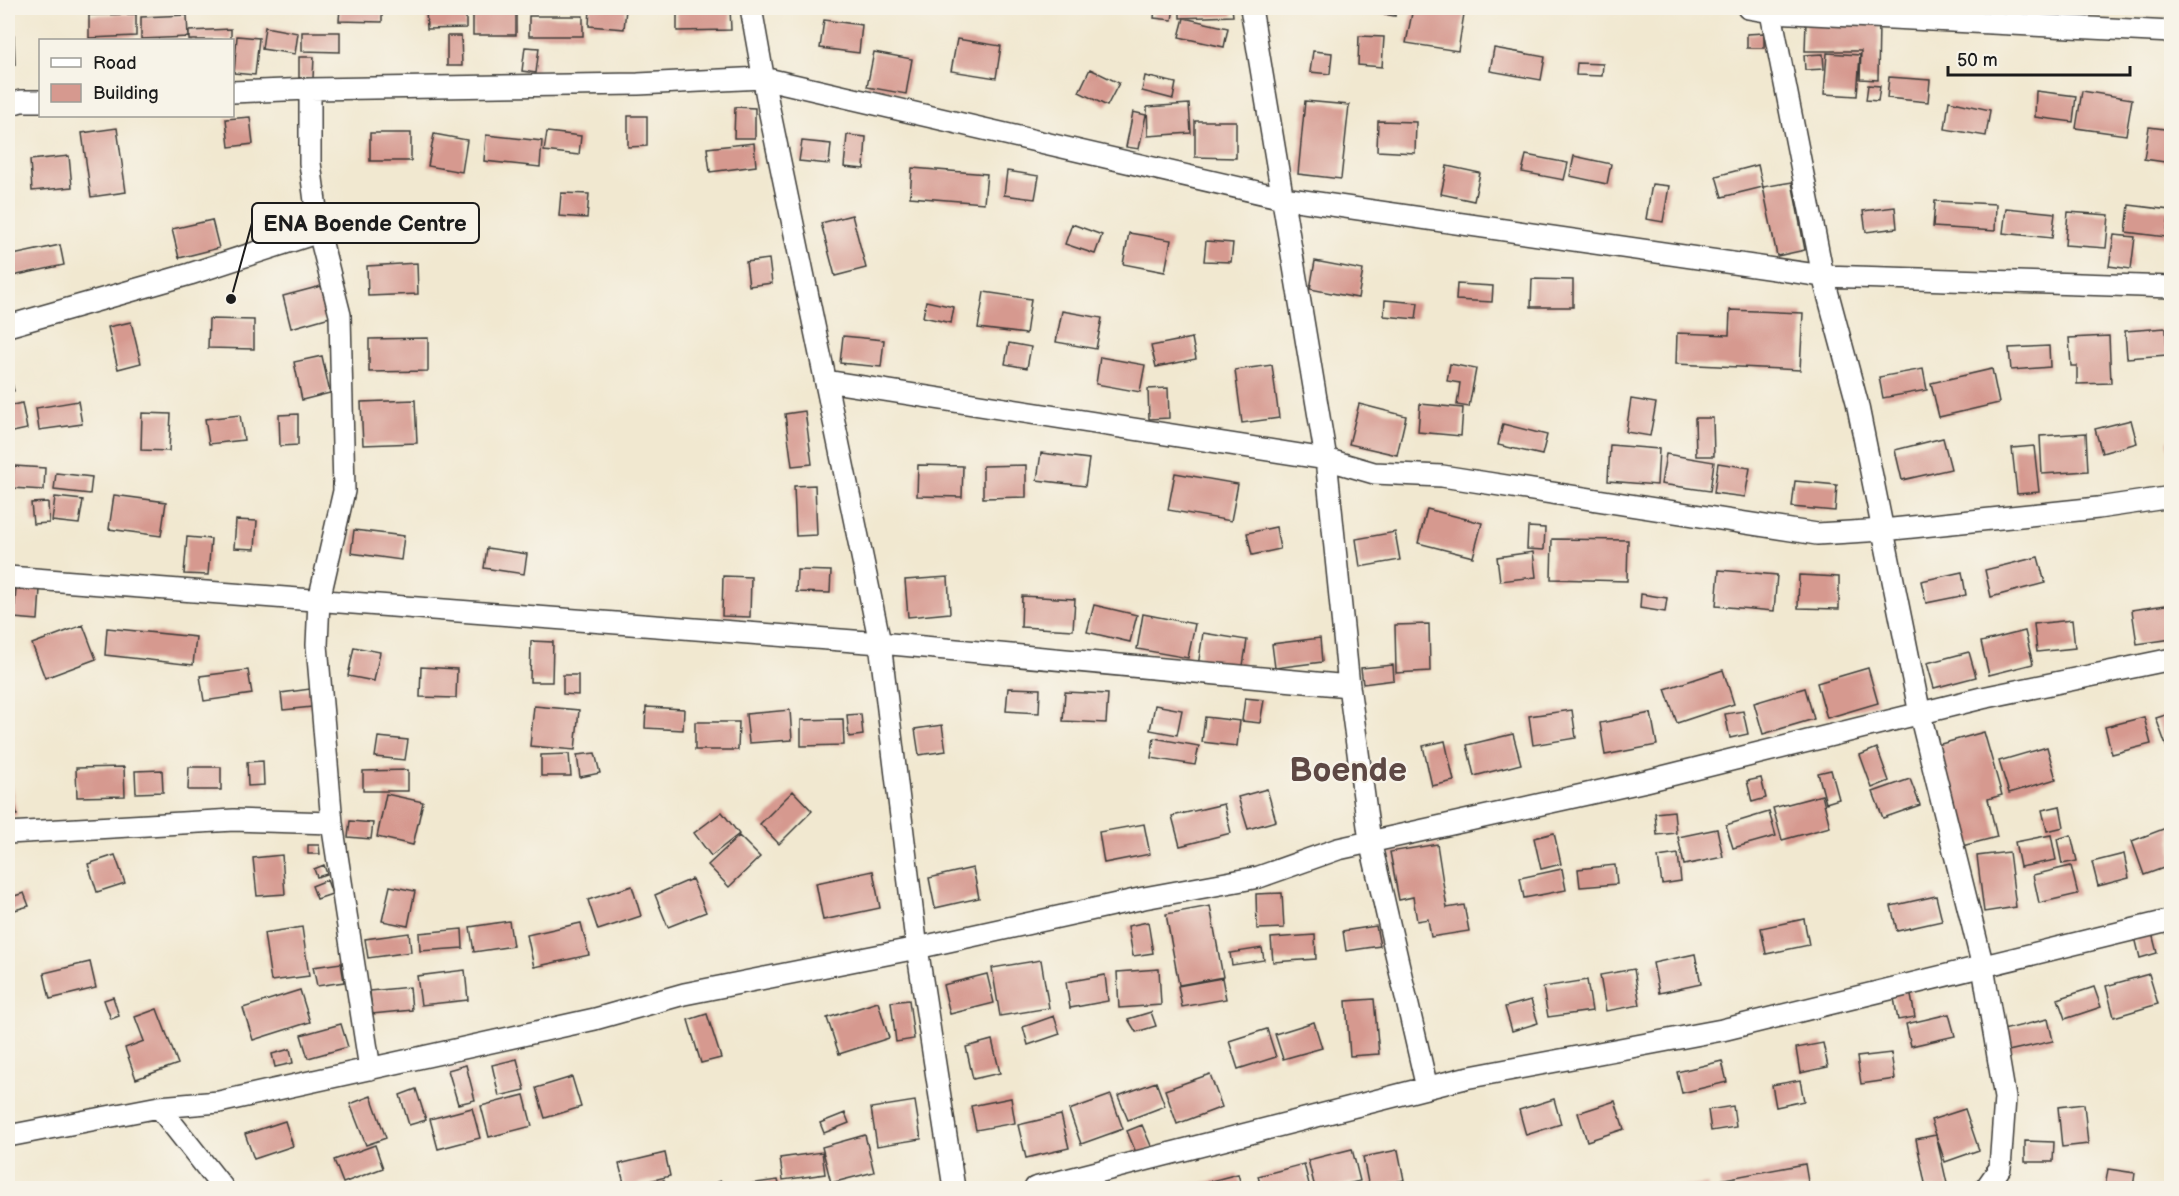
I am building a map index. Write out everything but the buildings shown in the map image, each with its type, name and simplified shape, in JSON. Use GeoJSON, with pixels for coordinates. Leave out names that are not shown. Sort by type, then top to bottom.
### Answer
{"type":"FeatureCollection","features":[{"type":"Feature","properties":{"kind":"street"},"geometry":{"type":"LineString","coordinates":[[751,8],[763,78],[880,643],[917,948],[954,1188]]}},
{"type":"Feature","properties":{"kind":"street"},"geometry":{"type":"LineString","coordinates":[[1251,8],[1326,459],[1349,686],[1370,841],[1427,1088]]}},
{"type":"Feature","properties":{"kind":"street"},"geometry":{"type":"LineString","coordinates":[[1748,8],[2172,32]]}},
{"type":"Feature","properties":{"kind":"street"},"geometry":{"type":"LineString","coordinates":[[1771,10],[1823,276],[1857,402],[1920,714],[1983,966],[2005,1098],[2000,1168],[1986,1188]]}},
{"type":"Feature","properties":{"kind":"street"},"geometry":{"type":"LineString","coordinates":[[234,92],[638,84],[763,78],[1283,198],[1823,276],[2172,287]]}},
{"type":"Feature","properties":{"kind":"street"},"geometry":{"type":"LineString","coordinates":[[310,89],[310,163],[319,232],[340,315],[344,491],[319,600],[317,645],[332,824],[369,1069]]}},
{"type":"Feature","properties":{"kind":"street"},"geometry":{"type":"LineString","coordinates":[[8,105],[21,101],[39,101]]}},
{"type":"Feature","properties":{"kind":"street"},"geometry":{"type":"LineString","coordinates":[[8,326],[190,274],[319,232]]}},
{"type":"Feature","properties":{"kind":"street"},"geometry":{"type":"LineString","coordinates":[[826,381],[1326,459],[1374,473],[1442,476],[1817,534],[1883,530],[2098,508],[2172,497]]}},
{"type":"Feature","properties":{"kind":"street"},"geometry":{"type":"LineString","coordinates":[[8,577],[880,643],[1349,686]]}},
{"type":"Feature","properties":{"kind":"street"},"geometry":{"type":"LineString","coordinates":[[8,1136],[159,1107],[219,1102],[595,1019],[684,994],[917,948],[1144,898],[1259,877],[1338,849],[1370,841],[1646,781],[1982,698],[2172,659]]}},
{"type":"Feature","properties":{"kind":"street"},"geometry":{"type":"LineString","coordinates":[[8,834],[234,820],[332,824]]}},
{"type":"Feature","properties":{"kind":"street"},"geometry":{"type":"LineString","coordinates":[[1035,1188],[1465,1078],[1722,1030],[2172,920]]}},
{"type":"Feature","properties":{"kind":"street"},"geometry":{"type":"LineString","coordinates":[[159,1107],[224,1188]]}},
{"type":"Feature","properties":{"kind":"place","name":"ENA Boende Centre"},"geometry":{"type":"Point","coordinates":[231,299]}},
{"type":"Feature","properties":{"kind":"district","name":"Boende"},"geometry":{"type":"Point","coordinates":[1348,769]}}]}
